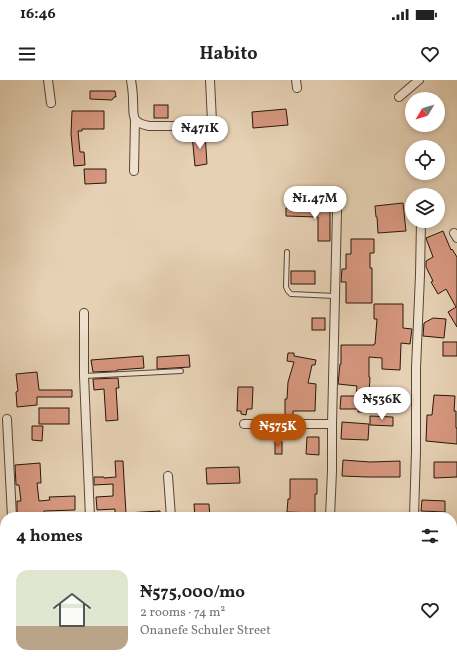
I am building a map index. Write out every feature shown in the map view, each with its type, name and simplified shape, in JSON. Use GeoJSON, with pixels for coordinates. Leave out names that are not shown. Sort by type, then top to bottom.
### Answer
{"type":"FeatureCollection","features":[{"type":"Feature","properties":{"kind":"street"},"geometry":{"type":"LineString","coordinates":[[48,80],[51,103]]}},
{"type":"Feature","properties":{"kind":"street"},"geometry":{"type":"LineString","coordinates":[[131,80],[133,113],[135,120],[134,171]]}},
{"type":"Feature","properties":{"kind":"street"},"geometry":{"type":"LineString","coordinates":[[135,120],[141,124],[149,126],[210,125],[212,122],[210,80]]}},
{"type":"Feature","properties":{"kind":"street"},"geometry":{"type":"LineString","coordinates":[[399,97],[418,80]]}},
{"type":"Feature","properties":{"kind":"street"},"geometry":{"type":"LineString","coordinates":[[330,512],[337,211]]}},
{"type":"Feature","properties":{"kind":"street"},"geometry":{"type":"LineString","coordinates":[[414,512],[416,368],[421,228]]}},
{"type":"Feature","properties":{"kind":"street"},"geometry":{"type":"LineString","coordinates":[[84,314],[84,376],[90,512]]}},
{"type":"Feature","properties":{"kind":"street"},"geometry":{"type":"LineString","coordinates":[[8,419],[12,512]]}},
{"type":"Feature","properties":{"kind":"street"},"geometry":{"type":"LineString","coordinates":[[244,424],[332,424]]}},
{"type":"Feature","properties":{"kind":"street"},"geometry":{"type":"LineString","coordinates":[[168,476],[171,512]]}},
{"type":"Feature","properties":{"kind":"lane"},"geometry":{"type":"LineString","coordinates":[[287,252],[286,287],[291,294],[335,296]]}},
{"type":"Feature","properties":{"kind":"lane"},"geometry":{"type":"LineString","coordinates":[[84,376],[181,371]]}},
{"type":"Feature","properties":{"kind":"building"},"geometry":{"type":"Polygon","coordinates":[[[90,91],[115,91],[116,97],[112,100],[90,99],[90,91]]]}},
{"type":"Feature","properties":{"kind":"building"},"geometry":{"type":"Polygon","coordinates":[[[154,105],[168,105],[168,118],[154,118],[154,105]]]}},
{"type":"Feature","properties":{"kind":"building"},"geometry":{"type":"Polygon","coordinates":[[[286,109],[288,125],[253,128],[252,112],[286,109]]]}},
{"type":"Feature","properties":{"kind":"building"},"geometry":{"type":"Polygon","coordinates":[[[72,111],[104,111],[104,129],[82,129],[82,131],[78,131],[80,152],[84,152],[85,165],[74,166],[71,134],[72,111]]]}},
{"type":"Feature","properties":{"kind":"building"},"geometry":{"type":"Polygon","coordinates":[[[205,134],[207,164],[195,166],[192,135],[205,134]]]}},
{"type":"Feature","properties":{"kind":"building"},"geometry":{"type":"Polygon","coordinates":[[[84,169],[106,169],[106,183],[85,184],[84,169]]]}},
{"type":"Feature","properties":{"kind":"building"},"geometry":{"type":"Polygon","coordinates":[[[403,203],[406,231],[378,233],[375,206],[403,203]]]}},
{"type":"Feature","properties":{"kind":"building"},"geometry":{"type":"Polygon","coordinates":[[[286,208],[330,210],[330,241],[318,241],[318,217],[286,216],[286,208]]]}},
{"type":"Feature","properties":{"kind":"building"},"geometry":{"type":"Polygon","coordinates":[[[443,231],[451,250],[452,249],[457,257],[457,327],[448,312],[456,307],[446,289],[438,294],[431,282],[433,281],[426,267],[426,261],[433,257],[426,238],[443,231]]]}},
{"type":"Feature","properties":{"kind":"building"},"geometry":{"type":"Polygon","coordinates":[[[351,239],[374,239],[374,253],[370,253],[370,268],[372,268],[372,303],[346,303],[346,282],[341,282],[342,269],[346,269],[346,254],[351,254],[351,239]]]}},
{"type":"Feature","properties":{"kind":"building"},"geometry":{"type":"Polygon","coordinates":[[[291,271],[315,271],[315,284],[291,284],[291,271]]]}},
{"type":"Feature","properties":{"kind":"building"},"geometry":{"type":"Polygon","coordinates":[[[374,304],[403,304],[403,328],[412,329],[410,344],[401,343],[400,370],[382,369],[382,358],[369,357],[370,377],[368,412],[358,412],[358,409],[340,409],[341,396],[356,396],[357,386],[338,384],[341,364],[341,345],[375,344],[377,319],[374,319],[374,304]]]}},
{"type":"Feature","properties":{"kind":"building"},"geometry":{"type":"Polygon","coordinates":[[[312,318],[325,318],[325,330],[312,330],[312,318]]]}},
{"type":"Feature","properties":{"kind":"building"},"geometry":{"type":"Polygon","coordinates":[[[433,318],[446,319],[444,338],[423,336],[424,323],[433,318]]]}},
{"type":"Feature","properties":{"kind":"building"},"geometry":{"type":"Polygon","coordinates":[[[443,342],[457,342],[457,356],[443,356],[443,342]]]}},
{"type":"Feature","properties":{"kind":"building"},"geometry":{"type":"Polygon","coordinates":[[[288,353],[294,353],[294,356],[316,360],[315,365],[312,365],[308,383],[316,384],[315,411],[293,411],[293,415],[285,415],[285,399],[287,399],[288,382],[294,362],[287,361],[288,353]]]}},
{"type":"Feature","properties":{"kind":"building"},"geometry":{"type":"Polygon","coordinates":[[[189,355],[190,367],[157,369],[157,357],[189,355]]]}},
{"type":"Feature","properties":{"kind":"building"},"geometry":{"type":"Polygon","coordinates":[[[143,356],[144,368],[93,372],[91,360],[143,356]]]}},
{"type":"Feature","properties":{"kind":"building"},"geometry":{"type":"Polygon","coordinates":[[[37,372],[39,390],[72,390],[72,397],[37,397],[37,405],[17,407],[16,392],[18,391],[16,374],[37,372]]]}},
{"type":"Feature","properties":{"kind":"building"},"geometry":{"type":"Polygon","coordinates":[[[118,378],[119,388],[116,388],[118,420],[106,421],[104,389],[94,390],[93,379],[118,378]]]}},
{"type":"Feature","properties":{"kind":"building"},"geometry":{"type":"Polygon","coordinates":[[[238,387],[253,387],[252,409],[247,409],[246,415],[241,414],[241,411],[237,411],[238,387]]]}},
{"type":"Feature","properties":{"kind":"building"},"geometry":{"type":"Polygon","coordinates":[[[434,395],[455,396],[454,411],[456,411],[457,444],[426,441],[427,415],[432,415],[434,395]]]}},
{"type":"Feature","properties":{"kind":"building"},"geometry":{"type":"Polygon","coordinates":[[[39,408],[69,408],[69,424],[39,424],[39,408]]]}},
{"type":"Feature","properties":{"kind":"building"},"geometry":{"type":"Polygon","coordinates":[[[370,416],[393,417],[393,426],[370,425],[370,416]]]}},
{"type":"Feature","properties":{"kind":"building"},"geometry":{"type":"Polygon","coordinates":[[[342,422],[369,424],[368,440],[341,439],[342,422]]]}},
{"type":"Feature","properties":{"kind":"building"},"geometry":{"type":"Polygon","coordinates":[[[32,426],[43,426],[42,441],[32,440],[32,426]]]}},
{"type":"Feature","properties":{"kind":"building"},"geometry":{"type":"Polygon","coordinates":[[[307,437],[319,437],[319,455],[306,454],[307,437]]]}},
{"type":"Feature","properties":{"kind":"building"},"geometry":{"type":"Polygon","coordinates":[[[275,442],[282,442],[282,454],[275,454],[275,442]]]}},
{"type":"Feature","properties":{"kind":"building"},"geometry":{"type":"Polygon","coordinates":[[[343,460],[370,462],[400,461],[400,477],[342,476],[343,460]]]}},
{"type":"Feature","properties":{"kind":"building"},"geometry":{"type":"Polygon","coordinates":[[[115,461],[123,461],[126,512],[115,512],[115,509],[97,510],[96,497],[113,496],[113,484],[94,485],[94,477],[116,477],[115,461]]]}},
{"type":"Feature","properties":{"kind":"building"},"geometry":{"type":"Polygon","coordinates":[[[434,462],[457,462],[457,477],[434,478],[434,462]]]}},
{"type":"Feature","properties":{"kind":"building"},"geometry":{"type":"Polygon","coordinates":[[[40,463],[41,483],[37,483],[39,501],[50,500],[49,497],[75,496],[75,510],[17,512],[17,501],[21,501],[19,485],[16,485],[15,465],[40,463]]]}},
{"type":"Feature","properties":{"kind":"building"},"geometry":{"type":"Polygon","coordinates":[[[239,467],[240,483],[207,484],[206,468],[239,467]]]}},
{"type":"Feature","properties":{"kind":"building"},"geometry":{"type":"Polygon","coordinates":[[[290,479],[317,479],[315,512],[287,512],[288,499],[290,499],[290,479]]]}},
{"type":"Feature","properties":{"kind":"building"},"geometry":{"type":"Polygon","coordinates":[[[422,500],[445,501],[445,512],[421,511],[422,500]]]}},
{"type":"Feature","properties":{"kind":"building"},"geometry":{"type":"Polygon","coordinates":[[[194,504],[209,504],[210,512],[195,512],[194,504]]]}}]}
